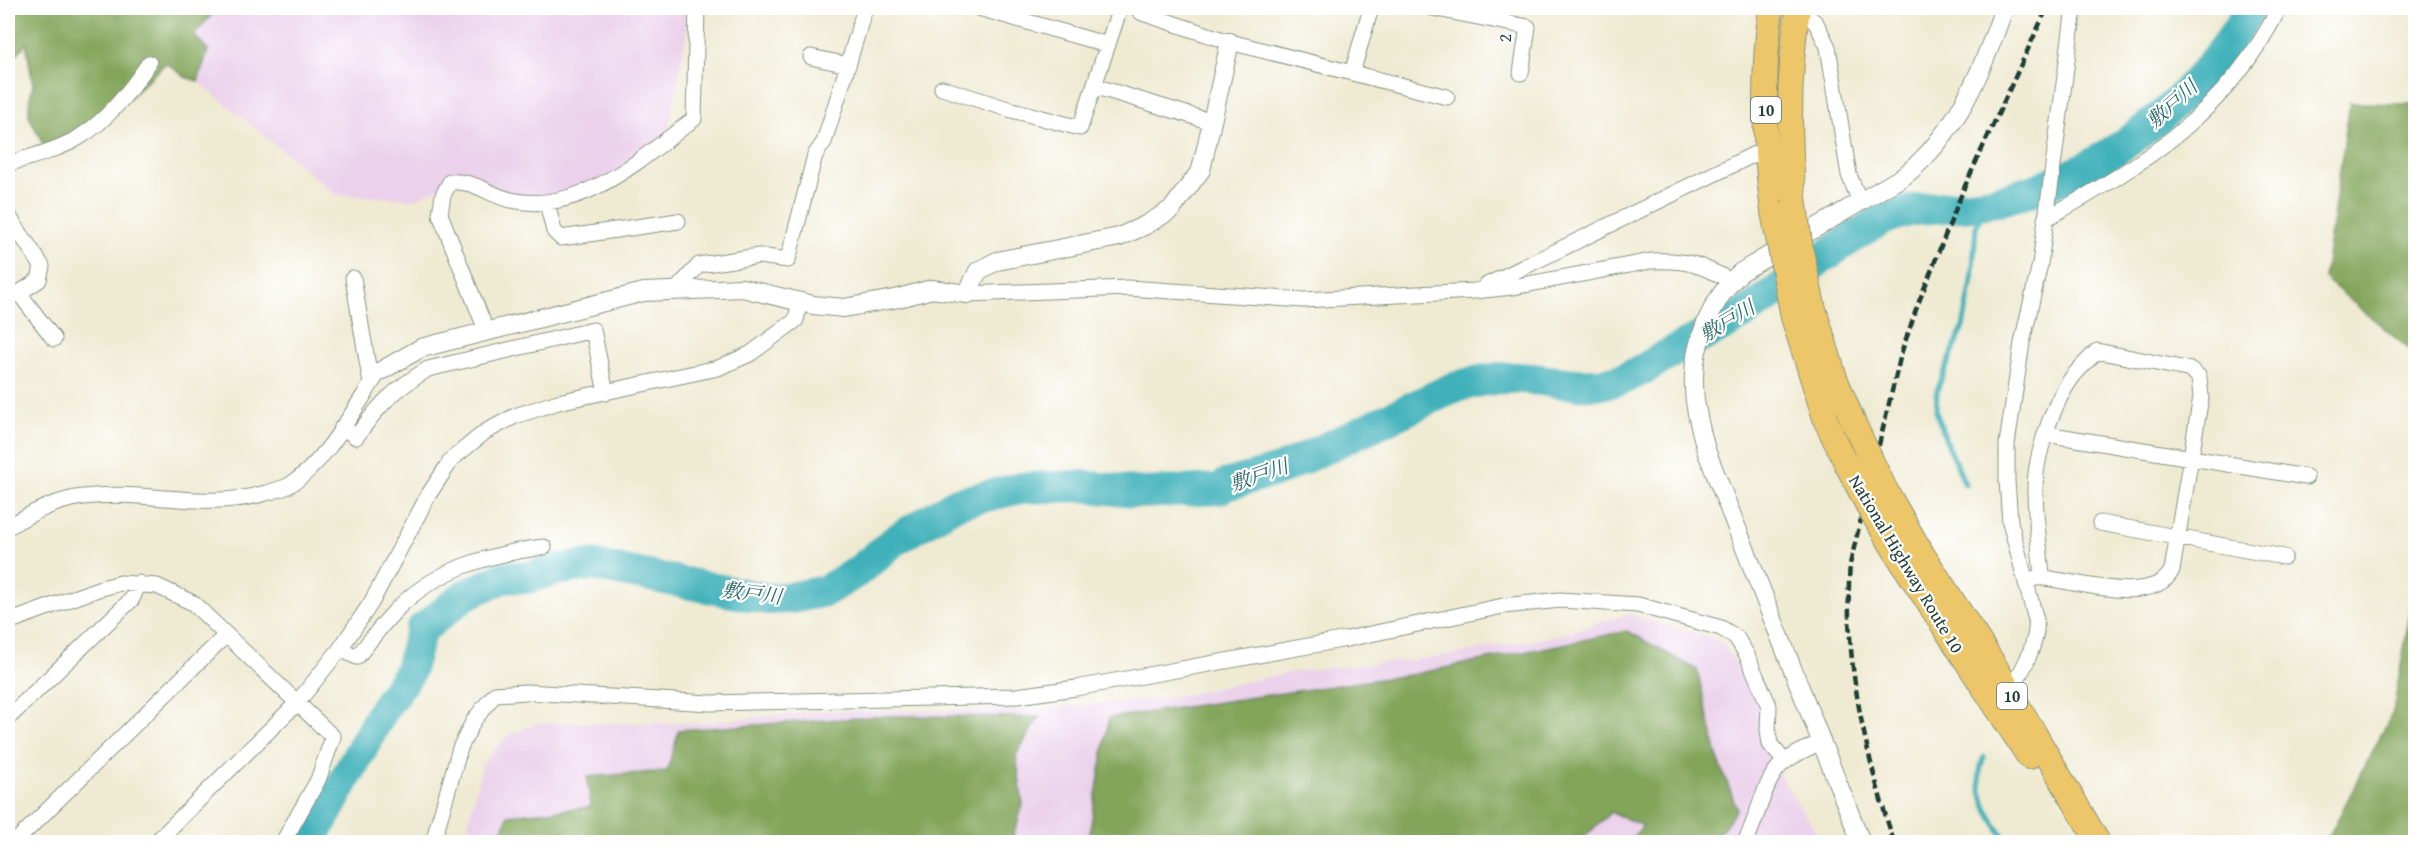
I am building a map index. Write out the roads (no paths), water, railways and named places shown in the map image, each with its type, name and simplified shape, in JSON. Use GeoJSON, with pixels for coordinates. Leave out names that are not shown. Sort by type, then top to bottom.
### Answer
{"type":"FeatureCollection","features":[{"type":"Feature","properties":{"kind":"highway","name":"National Highway Route 10"},"geometry":{"type":"LineString","coordinates":[[1771,8],[1766,77],[1767,148],[1781,264],[1885,489],[1913,560]]}},
{"type":"Feature","properties":{"kind":"highway","name":"National Highway Route 10"},"geometry":{"type":"LineString","coordinates":[[1798,8],[1789,100],[1794,198],[1801,251],[1803,312],[1819,400],[1846,463],[1868,506],[1913,560],[2089,843]]}},
{"type":"Feature","properties":{"kind":"highway","name":"National Highway Route 10"},"geometry":{"type":"LineString","coordinates":[[1997,692],[2098,843]]}},
{"type":"Feature","properties":{"kind":"street"},"geometry":{"type":"LineString","coordinates":[[486,330],[440,214],[443,195],[450,182],[465,181],[511,200],[547,203],[587,191],[622,174],[694,118],[697,8]]}},
{"type":"Feature","properties":{"kind":"street"},"geometry":{"type":"LineString","coordinates":[[675,291],[699,265],[759,256],[788,260],[815,155],[824,142],[865,8]]}},
{"type":"Feature","properties":{"kind":"street"},"geometry":{"type":"LineString","coordinates":[[980,8],[1108,45]]}},
{"type":"Feature","properties":{"kind":"street"},"geometry":{"type":"LineString","coordinates":[[942,88],[1080,128],[1120,8]]}},
{"type":"Feature","properties":{"kind":"street"},"geometry":{"type":"LineString","coordinates":[[1137,8],[1142,13],[1230,42],[1448,97]]}},
{"type":"Feature","properties":{"kind":"street"},"geometry":{"type":"LineString","coordinates":[[1352,73],[1371,8]]}},
{"type":"Feature","properties":{"kind":"street","name":"2"},"geometry":{"type":"LineString","coordinates":[[1432,8],[1528,27],[1521,73]]}},
{"type":"Feature","properties":{"kind":"street"},"geometry":{"type":"LineString","coordinates":[[1798,8],[1816,23],[1828,46],[1849,175],[1860,202]]}},
{"type":"Feature","properties":{"kind":"street"},"geometry":{"type":"LineString","coordinates":[[1862,843],[1706,450],[1694,399],[1693,383],[1698,349],[1708,318],[1731,281],[1754,264],[1904,176],[1922,162],[1944,135],[1966,99],[2004,8]]}},
{"type":"Feature","properties":{"kind":"street"},"geometry":{"type":"LineString","coordinates":[[1997,692],[2031,653],[2037,636],[2036,620],[2013,536],[2008,506],[2007,444],[2022,343],[2040,264],[2074,8]]}},
{"type":"Feature","properties":{"kind":"street"},"geometry":{"type":"LineString","coordinates":[[2046,213],[2137,166],[2183,132],[2249,60],[2279,8]]}},
{"type":"Feature","properties":{"kind":"street"},"geometry":{"type":"LineString","coordinates":[[967,294],[978,271],[997,261],[1119,237],[1146,225],[1172,209],[1201,170],[1230,42]]}},
{"type":"Feature","properties":{"kind":"street"},"geometry":{"type":"LineString","coordinates":[[811,57],[848,65]]}},
{"type":"Feature","properties":{"kind":"street"},"geometry":{"type":"LineString","coordinates":[[8,164],[78,138],[117,104],[132,88],[149,63]]}},
{"type":"Feature","properties":{"kind":"street"},"geometry":{"type":"LineString","coordinates":[[1094,86],[1212,122]]}},
{"type":"Feature","properties":{"kind":"street"},"geometry":{"type":"LineString","coordinates":[[1474,291],[1767,148]]}},
{"type":"Feature","properties":{"kind":"street"},"geometry":{"type":"LineString","coordinates":[[547,203],[554,231],[561,238],[678,221]]}},
{"type":"Feature","properties":{"kind":"street"},"geometry":{"type":"LineString","coordinates":[[8,215],[42,266],[39,280],[19,293],[54,339]]}},
{"type":"Feature","properties":{"kind":"street"},"geometry":{"type":"LineString","coordinates":[[8,527],[39,509],[82,497],[124,495],[218,502],[250,498],[287,486],[313,465],[375,378],[421,348],[644,292],[742,288],[813,305],[844,308],[899,298],[932,289],[967,294],[1128,288],[1209,292],[1285,300],[1513,287],[1651,261],[1669,260],[1688,261],[1702,265],[1731,281]]}},
{"type":"Feature","properties":{"kind":"street"},"geometry":{"type":"LineString","coordinates":[[353,278],[375,378]]}},
{"type":"Feature","properties":{"kind":"street"},"geometry":{"type":"LineString","coordinates":[[156,843],[297,703],[340,649],[371,603],[429,494],[452,459],[485,432],[515,416],[558,402],[718,368],[750,354],[796,320],[800,301]]}},
{"type":"Feature","properties":{"kind":"street"},"geometry":{"type":"LineString","coordinates":[[342,427],[356,437],[381,403],[405,383],[428,369],[593,330],[606,393]]}},
{"type":"Feature","properties":{"kind":"street"},"geometry":{"type":"LineString","coordinates":[[2026,580],[2042,578],[2098,588],[2154,586],[2168,578],[2178,537],[2201,397],[2199,377],[2191,370],[2097,351],[2073,376],[2046,434],[2035,486],[2042,578]]}},
{"type":"Feature","properties":{"kind":"street"},"geometry":{"type":"LineString","coordinates":[[2046,434],[2306,477]]}},
{"type":"Feature","properties":{"kind":"street"},"geometry":{"type":"LineString","coordinates":[[2100,524],[2284,557]]}},
{"type":"Feature","properties":{"kind":"street"},"geometry":{"type":"LineString","coordinates":[[340,649],[357,657],[399,607],[428,584],[465,563],[507,552],[544,547]]}},
{"type":"Feature","properties":{"kind":"street"},"geometry":{"type":"LineString","coordinates":[[8,621],[121,583],[158,586],[193,603],[333,737],[318,780],[283,843]]}},
{"type":"Feature","properties":{"kind":"street"},"geometry":{"type":"LineString","coordinates":[[8,718],[132,599],[139,583]]}},
{"type":"Feature","properties":{"kind":"street"},"geometry":{"type":"LineString","coordinates":[[433,843],[460,748],[474,720],[495,694],[526,692],[710,703],[1017,696],[1076,688],[1347,639],[1503,606],[1560,600],[1645,606],[1730,632],[1747,655],[1768,706],[1770,744],[1785,762]]}},
{"type":"Feature","properties":{"kind":"street"},"geometry":{"type":"LineString","coordinates":[[15,843],[226,635]]}},
{"type":"Feature","properties":{"kind":"street"},"geometry":{"type":"LineString","coordinates":[[1745,843],[1779,766],[1821,742]]}},
{"type":"Feature","properties":{"kind":"waterway","name":"敷戸川"},"geometry":{"type":"LineString","coordinates":[[308,842],[316,832],[384,708],[409,673],[421,630],[465,595],[505,577],[527,578],[559,569],[592,565],[768,599],[790,598],[825,591],[857,572],[897,539],[957,503],[1021,488],[1083,486],[1143,493],[1219,489],[1225,485],[1279,470],[1451,389],[1468,384],[1510,378],[1572,384],[1599,384],[1625,378],[1735,319],[1838,247],[1888,217],[1917,210],[1991,202],[2025,193],[2088,166],[2118,148],[2173,106],[2219,54],[2250,8]]}},
{"type":"Feature","properties":{"kind":"waterway"},"geometry":{"type":"LineString","coordinates":[[1965,484],[1936,411],[1937,390],[1963,327],[1972,282],[1976,227],[1987,202]]}},
{"type":"Feature","properties":{"kind":"waterway"},"geometry":{"type":"LineString","coordinates":[[1984,757],[1980,779],[1984,802],[1994,823],[2008,842]]}},
{"type":"Feature","properties":{"kind":"railway"},"geometry":{"type":"LineString","coordinates":[[1894,842],[1865,740],[1853,670],[1850,635],[1850,564],[1901,354],[1918,304],[1964,188],[2047,8]]}}]}
